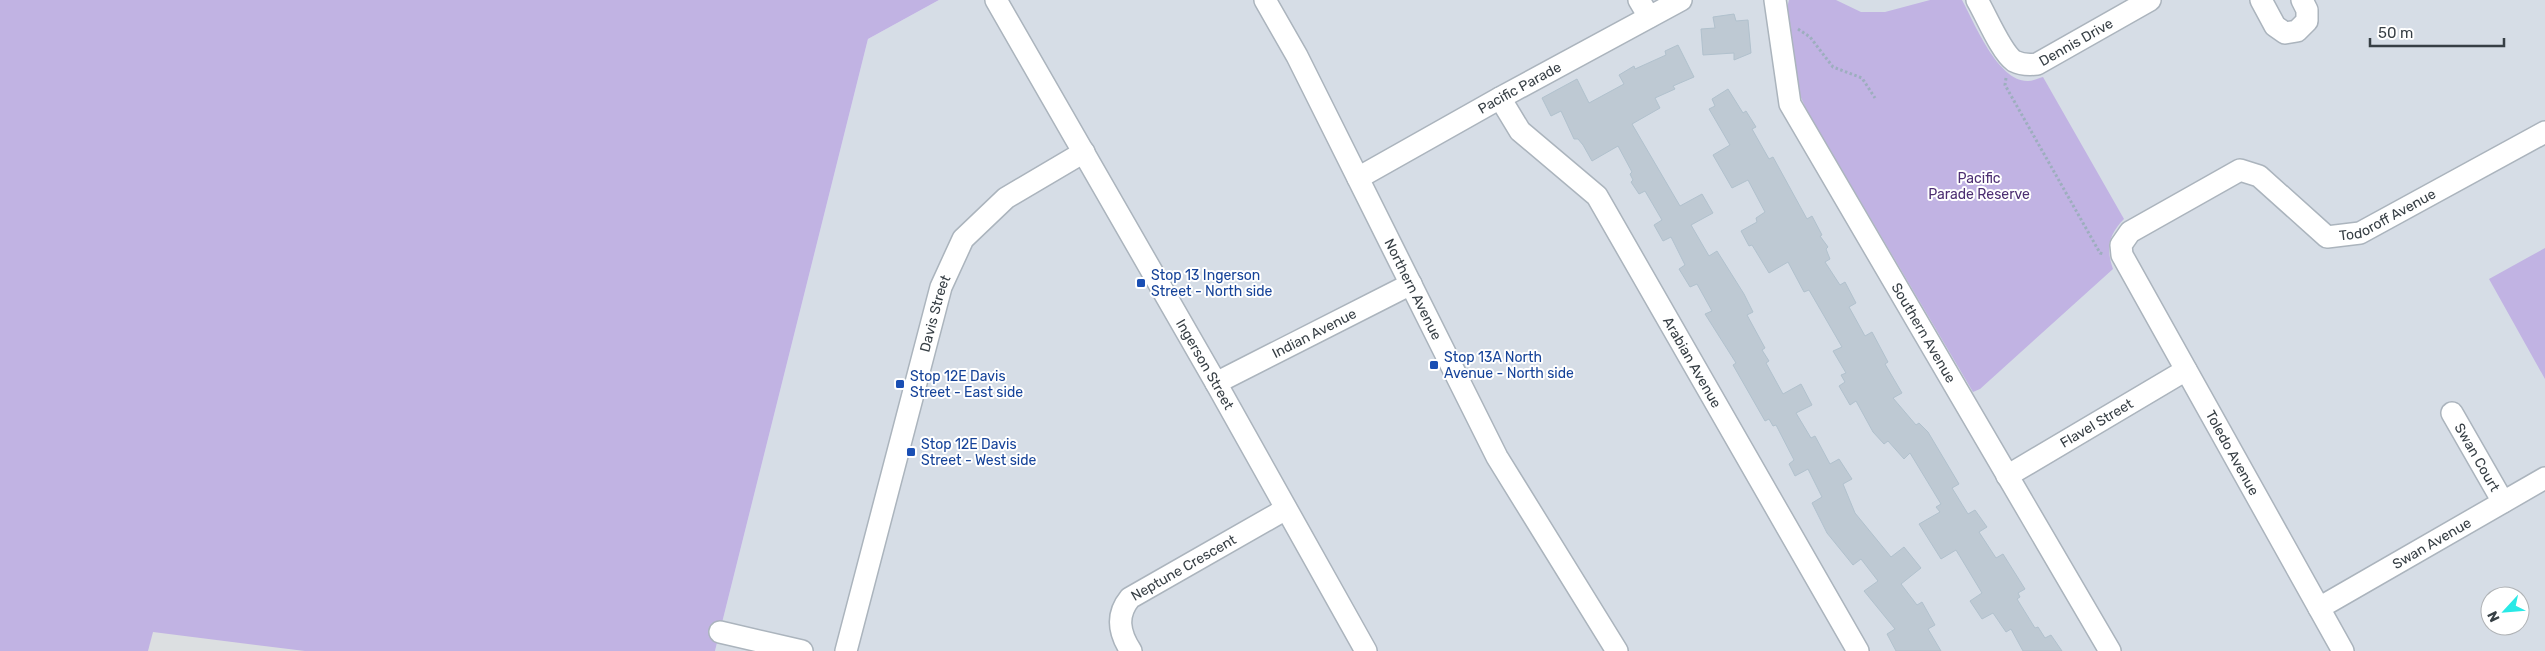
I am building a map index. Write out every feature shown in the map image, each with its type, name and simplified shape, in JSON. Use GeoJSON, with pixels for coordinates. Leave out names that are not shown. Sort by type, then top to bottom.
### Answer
{"type":"FeatureCollection","features":[{"type":"Feature","properties":{"kind":"street","name":"Ingerson Street"},"geometry":{"type":"LineString","coordinates":[[996,0],[1216,383],[1366,651]]}},
{"type":"Feature","properties":{"kind":"street","name":"Northern Avenue"},"geometry":{"type":"LineString","coordinates":[[1265,0],[1297,56],[1497,457],[1617,651]]}},
{"type":"Feature","properties":{"kind":"street","name":"Pacific Parade"},"geometry":{"type":"LineString","coordinates":[[1358,178],[1500,98],[1644,9],[1681,0]]}},
{"type":"Feature","properties":{"kind":"street","name":"Southern Avenue"},"geometry":{"type":"LineString","coordinates":[[1775,0],[1790,104],[2110,651]]}},
{"type":"Feature","properties":{"kind":"street"},"geometry":{"type":"LineString","coordinates":[[1977,0],[2017,60]]}},
{"type":"Feature","properties":{"kind":"street","name":"Dennis Drive"},"geometry":{"type":"LineString","coordinates":[[2017,60],[2037,64],[2150,0]]}},
{"type":"Feature","properties":{"kind":"street"},"geometry":{"type":"LineString","coordinates":[[2261,0],[2275,26],[2284,33],[2297,32],[2307,21],[2307,10],[2302,0]]}},
{"type":"Feature","properties":{"kind":"street","name":"Arabian Avenue"},"geometry":{"type":"LineString","coordinates":[[1500,98],[1520,132],[1597,196],[1858,651]]}},
{"type":"Feature","properties":{"kind":"street","name":"Todoroff Avenue"},"geometry":{"type":"LineString","coordinates":[[2122,255],[2121,244],[2130,232],[2240,170],[2259,176],[2326,236],[2360,233],[2545,132]]}},
{"type":"Feature","properties":{"kind":"street","name":"Davis Street"},"geometry":{"type":"LineString","coordinates":[[846,651],[941,287],[963,240],[1006,198],[1084,152]]}},
{"type":"Feature","properties":{"kind":"street","name":"Toledo Avenue"},"geometry":{"type":"LineString","coordinates":[[2122,255],[2343,651]]}},
{"type":"Feature","properties":{"kind":"street","name":"Indian Avenue"},"geometry":{"type":"LineString","coordinates":[[1216,383],[1411,284]]}},
{"type":"Feature","properties":{"kind":"street","name":"Flavel Street"},"geometry":{"type":"LineString","coordinates":[[2007,476],[2186,370]]}},
{"type":"Feature","properties":{"kind":"street","name":"Swan Court"},"geometry":{"type":"LineString","coordinates":[[2452,413],[2503,502]]}},
{"type":"Feature","properties":{"kind":"street","name":"Swan Avenue"},"geometry":{"type":"LineString","coordinates":[[2319,608],[2545,478]]}},
{"type":"Feature","properties":{"kind":"street","name":"Neptune Crescent"},"geometry":{"type":"LineString","coordinates":[[1130,651],[1124,640],[1120,623],[1124,606],[1130,598],[1286,509]]}},
{"type":"Feature","properties":{"kind":"street"},"geometry":{"type":"LineString","coordinates":[[720,632],[802,651]]}},
{"type":"Feature","properties":{"kind":"path"},"geometry":{"type":"LineString","coordinates":[[1778,25],[1798,29],[1810,37],[1832,67],[1862,78],[1875,98]]}},
{"type":"Feature","properties":{"kind":"path"},"geometry":{"type":"LineString","coordinates":[[2017,60],[2005,85],[2100,254],[2122,255]]}},
{"type":"Feature","properties":{"kind":"shaded area"},"geometry":{"type":"Polygon","coordinates":[[[939,0],[2545,0],[2545,651],[715,651],[868,39],[939,0]]]}},
{"type":"Feature","properties":{"kind":"shaded area"},"geometry":{"type":"Polygon","coordinates":[[[153,632],[305,651],[148,651],[153,632]]]}},
{"type":"Feature","properties":{"kind":"green space"},"geometry":{"type":"Polygon","coordinates":[[[0,0],[939,0],[868,39],[715,651],[0,651],[0,0]]]}},
{"type":"Feature","properties":{"kind":"green space","name":"Pacific Parade Reserve"},"geometry":{"type":"Polygon","coordinates":[[[1789,0],[1836,0],[1861,12],[1885,12],[1930,0],[1962,0],[1988,49],[2007,72],[2017,79],[2028,81],[2043,77],[2124,219],[2110,242],[2109,249],[2113,269],[1980,389],[1973,392],[1806,109],[1793,79],[1786,12],[1789,0]]]}},
{"type":"Feature","properties":{"kind":"green space"},"geometry":{"type":"Polygon","coordinates":[[[2545,248],[2545,379],[2489,279],[2545,248]]]}},
{"type":"Feature","properties":{"kind":"building"},"geometry":{"type":"Polygon","coordinates":[[[1734,14],[1736,21],[1748,20],[1751,53],[1734,60],[1734,53],[1703,55],[1701,29],[1715,28],[1713,17],[1734,14]]]}},
{"type":"Feature","properties":{"kind":"building"},"geometry":{"type":"Polygon","coordinates":[[[1678,45],[1694,77],[1673,86],[1675,89],[1655,98],[1660,108],[1632,124],[1680,206],[1702,194],[1713,213],[1691,225],[1709,256],[1717,251],[1744,294],[1753,312],[1747,315],[1765,348],[1762,350],[1769,361],[1766,363],[1783,394],[1801,384],[1812,405],[1796,413],[1811,438],[1815,436],[1830,464],[1839,459],[1852,479],[1843,484],[1855,513],[1891,557],[1904,547],[1921,568],[1901,584],[1917,605],[1922,602],[1935,625],[1928,629],[1941,651],[1896,651],[1887,634],[1895,629],[1864,591],[1878,581],[1861,559],[1853,565],[1827,533],[1812,503],[1822,497],[1808,469],[1795,476],[1789,464],[1794,460],[1776,425],[1773,426],[1769,419],[1765,421],[1733,365],[1736,363],[1705,314],[1712,311],[1697,284],[1690,287],[1679,269],[1685,265],[1671,237],[1663,241],[1654,225],[1662,220],[1645,191],[1639,194],[1631,182],[1633,180],[1630,174],[1632,172],[1618,146],[1592,161],[1583,145],[1578,139],[1574,139],[1561,111],[1551,116],[1542,98],[1577,79],[1589,103],[1624,84],[1619,75],[1634,66],[1635,69],[1666,55],[1665,51],[1678,45]]]}},
{"type":"Feature","properties":{"kind":"building"},"geometry":{"type":"Polygon","coordinates":[[[1728,89],[1743,113],[1746,111],[1756,127],[1752,129],[1769,159],[1773,157],[1807,219],[1812,216],[1822,235],[1820,236],[1828,247],[1826,249],[1830,259],[1825,262],[1840,285],[1845,282],[1856,303],[1849,307],[1865,336],[1872,332],[1888,362],[1885,364],[1902,393],[1893,398],[1916,425],[1919,423],[1928,432],[1959,484],[1952,488],[1968,514],[1975,510],[1987,527],[1979,532],[1996,558],[2003,554],[2025,589],[2018,593],[2020,597],[2017,599],[2035,628],[2038,627],[2045,638],[2051,635],[2062,651],[2023,651],[2011,629],[2006,632],[1993,613],[1982,619],[1970,601],[1982,593],[1956,550],[1941,559],[1919,524],[1940,512],[1936,507],[1941,504],[1910,453],[1904,459],[1888,441],[1884,444],[1873,432],[1856,401],[1850,405],[1839,386],[1845,382],[1841,375],[1846,373],[1833,351],[1842,347],[1809,290],[1804,292],[1788,262],[1769,273],[1752,245],[1749,246],[1741,231],[1757,222],[1756,218],[1765,212],[1748,180],[1732,188],[1713,155],[1730,145],[1709,109],[1715,106],[1712,99],[1728,89]]]}},
{"type":"Feature","properties":{"kind":"place","name":"Stop 13 Ingerson Street - North side"},"geometry":{"type":"Point","coordinates":[1141,283]}},
{"type":"Feature","properties":{"kind":"place","name":"Stop 13A North Avenue - North side"},"geometry":{"type":"Point","coordinates":[1434,365]}},
{"type":"Feature","properties":{"kind":"place","name":"Stop 12E Davis Street - East side"},"geometry":{"type":"Point","coordinates":[900,384]}},
{"type":"Feature","properties":{"kind":"place","name":"Stop 12E Davis Street - West side"},"geometry":{"type":"Point","coordinates":[911,452]}}]}
